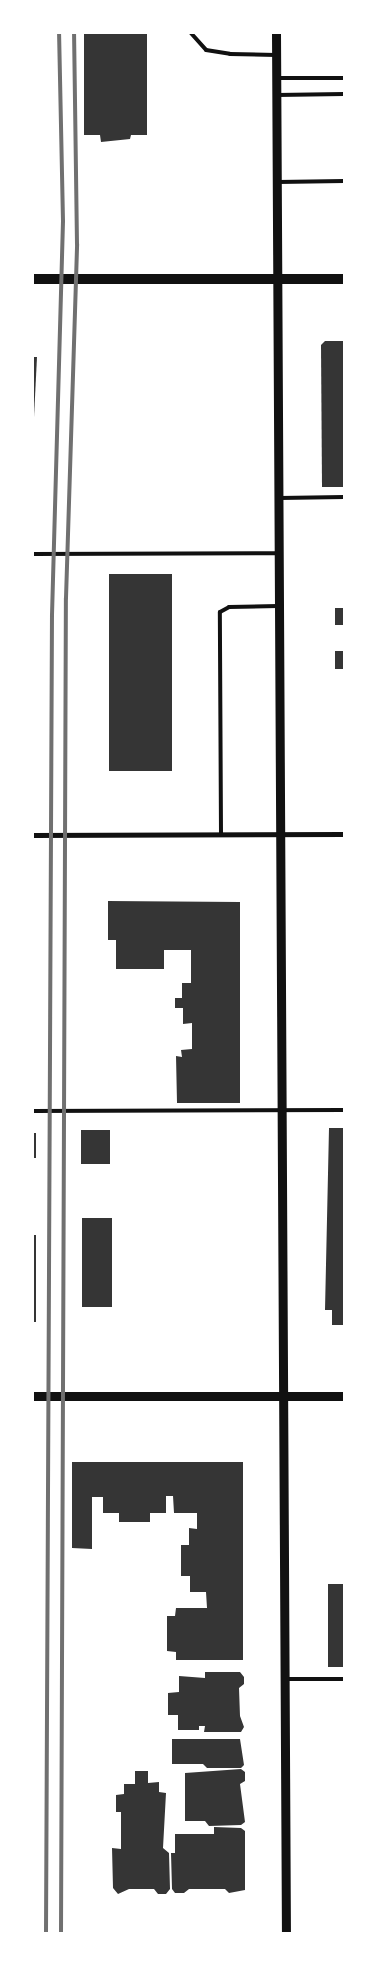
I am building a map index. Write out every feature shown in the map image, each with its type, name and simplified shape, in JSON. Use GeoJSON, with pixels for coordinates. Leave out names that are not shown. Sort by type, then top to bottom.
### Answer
{"type":"FeatureCollection","features":[{"type":"Feature","properties":{"kind":"main road"},"geometry":{"type":"LineString","coordinates":[[32,278],[344,279]]}},
{"type":"Feature","properties":{"kind":"street"},"geometry":{"type":"LineString","coordinates":[[276,32],[282,834],[286,1934]]}},
{"type":"Feature","properties":{"kind":"street"},"geometry":{"type":"LineString","coordinates":[[32,835],[344,834]]}},
{"type":"Feature","properties":{"kind":"street"},"geometry":{"type":"LineString","coordinates":[[32,1396],[344,1396]]}},
{"type":"Feature","properties":{"kind":"lane"},"geometry":{"type":"LineString","coordinates":[[190,32],[206,50],[230,54],[276,55]]}},
{"type":"Feature","properties":{"kind":"lane"},"geometry":{"type":"LineString","coordinates":[[277,78],[344,78]]}},
{"type":"Feature","properties":{"kind":"lane"},"geometry":{"type":"LineString","coordinates":[[277,95],[344,94]]}},
{"type":"Feature","properties":{"kind":"lane"},"geometry":{"type":"LineString","coordinates":[[278,182],[344,181]]}},
{"type":"Feature","properties":{"kind":"lane"},"geometry":{"type":"LineString","coordinates":[[280,498],[344,497]]}},
{"type":"Feature","properties":{"kind":"lane"},"geometry":{"type":"LineString","coordinates":[[32,554],[280,553]]}},
{"type":"Feature","properties":{"kind":"lane"},"geometry":{"type":"LineString","coordinates":[[221,834],[220,612],[229,607],[280,606]]}},
{"type":"Feature","properties":{"kind":"lane"},"geometry":{"type":"LineString","coordinates":[[32,1111],[344,1110]]}},
{"type":"Feature","properties":{"kind":"lane"},"geometry":{"type":"LineString","coordinates":[[285,1679],[344,1679]]}},
{"type":"Feature","properties":{"kind":"building"},"geometry":{"type":"Polygon","coordinates":[[[84,32],[147,33],[147,135],[131,135],[130,139],[101,142],[100,135],[84,135],[84,32]]]}},
{"type":"Feature","properties":{"kind":"building"},"geometry":{"type":"Polygon","coordinates":[[[325,341],[344,341],[344,487],[322,487],[321,345],[325,341]]]}},
{"type":"Feature","properties":{"kind":"building"},"geometry":{"type":"Polygon","coordinates":[[[32,357],[37,357],[34,417],[32,416],[32,357]]]}},
{"type":"Feature","properties":{"kind":"building"},"geometry":{"type":"Polygon","coordinates":[[[109,574],[172,574],[172,771],[109,771],[109,574]]]}},
{"type":"Feature","properties":{"kind":"building"},"geometry":{"type":"Polygon","coordinates":[[[335,608],[344,608],[344,625],[335,625],[335,608]]]}},
{"type":"Feature","properties":{"kind":"building"},"geometry":{"type":"Polygon","coordinates":[[[335,651],[344,651],[344,669],[335,669],[335,651]]]}},
{"type":"Feature","properties":{"kind":"building"},"geometry":{"type":"Polygon","coordinates":[[[108,901],[240,902],[240,1103],[177,1103],[176,1056],[182,1057],[181,1050],[192,1049],[192,1023],[183,1024],[183,1008],[175,1008],[175,998],[182,998],[182,983],[191,983],[191,950],[164,950],[164,969],[116,969],[116,940],[108,940],[108,901]]]}},
{"type":"Feature","properties":{"kind":"building"},"geometry":{"type":"Polygon","coordinates":[[[329,1128],[344,1128],[344,1325],[332,1325],[332,1310],[325,1310],[329,1128]]]}},
{"type":"Feature","properties":{"kind":"building"},"geometry":{"type":"Polygon","coordinates":[[[81,1130],[110,1130],[110,1164],[81,1164],[81,1130]]]}},
{"type":"Feature","properties":{"kind":"building"},"geometry":{"type":"Polygon","coordinates":[[[32,1133],[36,1133],[36,1158],[32,1158],[32,1133]]]}},
{"type":"Feature","properties":{"kind":"building"},"geometry":{"type":"Polygon","coordinates":[[[82,1218],[112,1218],[112,1307],[82,1307],[82,1218]]]}},
{"type":"Feature","properties":{"kind":"building"},"geometry":{"type":"Polygon","coordinates":[[[32,1235],[36,1235],[36,1322],[32,1322],[32,1235]]]}},
{"type":"Feature","properties":{"kind":"building"},"geometry":{"type":"Polygon","coordinates":[[[72,1462],[243,1462],[243,1660],[176,1660],[176,1652],[167,1651],[167,1616],[175,1616],[176,1608],[207,1608],[206,1592],[190,1592],[190,1576],[181,1576],[181,1545],[189,1545],[189,1528],[197,1529],[197,1513],[174,1513],[173,1496],[166,1496],[166,1513],[150,1513],[150,1522],[119,1522],[119,1513],[103,1513],[103,1497],[92,1497],[92,1549],[72,1548],[72,1462]]]}},
{"type":"Feature","properties":{"kind":"building"},"geometry":{"type":"Polygon","coordinates":[[[328,1584],[344,1584],[344,1667],[328,1667],[328,1584]]]}},
{"type":"Feature","properties":{"kind":"building"},"geometry":{"type":"Polygon","coordinates":[[[205,1672],[240,1672],[244,1677],[244,1684],[239,1688],[240,1716],[244,1727],[241,1732],[204,1732],[205,1726],[199,1726],[199,1730],[178,1730],[178,1715],[168,1715],[168,1693],[179,1692],[179,1676],[205,1678],[205,1672]]]}},
{"type":"Feature","properties":{"kind":"building"},"geometry":{"type":"Polygon","coordinates":[[[172,1739],[240,1739],[244,1765],[241,1768],[207,1768],[203,1764],[172,1764],[172,1739]]]}},
{"type":"Feature","properties":{"kind":"building"},"geometry":{"type":"Polygon","coordinates":[[[241,1769],[245,1772],[245,1781],[240,1784],[245,1822],[241,1825],[209,1826],[205,1821],[185,1821],[185,1773],[241,1769]]]}},
{"type":"Feature","properties":{"kind":"building"},"geometry":{"type":"Polygon","coordinates":[[[135,1771],[148,1771],[148,1783],[159,1782],[159,1792],[166,1793],[163,1848],[169,1853],[170,1889],[166,1894],[158,1894],[154,1889],[129,1889],[118,1894],[113,1888],[112,1848],[121,1849],[121,1812],[116,1812],[116,1795],[124,1794],[124,1784],[135,1784],[135,1771]]]}},
{"type":"Feature","properties":{"kind":"building"},"geometry":{"type":"Polygon","coordinates":[[[214,1827],[241,1828],[245,1831],[245,1890],[229,1893],[225,1889],[189,1889],[184,1893],[175,1893],[172,1889],[171,1853],[175,1853],[175,1834],[214,1834],[214,1827]]]}},
{"type":"Feature","properties":{"kind":"railway"},"geometry":{"type":"LineString","coordinates":[[46,1934],[52,615],[63,221],[59,32]]}},
{"type":"Feature","properties":{"kind":"railway"},"geometry":{"type":"LineString","coordinates":[[61,1934],[66,598],[77,244],[74,32]]}}]}
